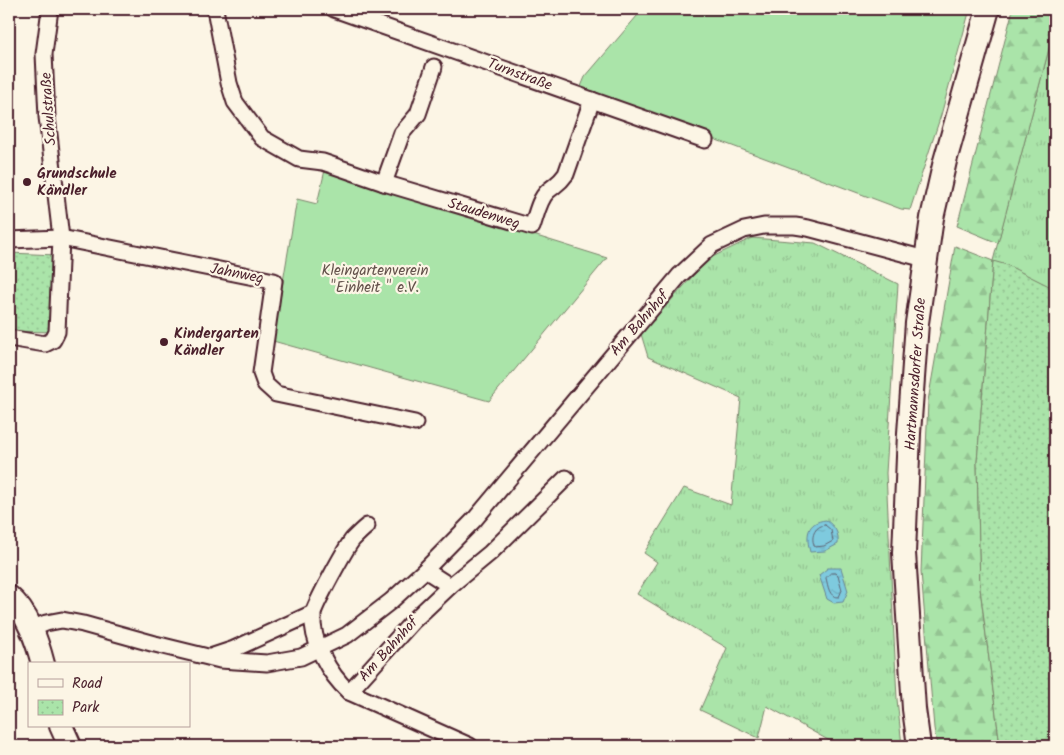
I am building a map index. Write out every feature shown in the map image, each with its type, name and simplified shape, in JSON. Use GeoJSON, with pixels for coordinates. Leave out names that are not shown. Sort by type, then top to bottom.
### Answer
{"type":"FeatureCollection","features":[{"type":"Feature","properties":{"kind":"main road","name":"Hartmannsdorfer Straße"},"geometry":{"type":"LineString","coordinates":[[919,746],[913,700],[904,553],[917,323],[932,218],[945,161],[988,9]]}},
{"type":"Feature","properties":{"kind":"main road"},"geometry":{"type":"LineString","coordinates":[[9,597],[20,610],[31,629],[42,662]]}},
{"type":"Feature","properties":{"kind":"main road"},"geometry":{"type":"LineString","coordinates":[[61,728],[70,746]]}},
{"type":"Feature","properties":{"kind":"street","name":"Schulstraße"},"geometry":{"type":"LineString","coordinates":[[9,338],[45,344],[53,340],[57,332],[61,238],[47,117],[44,54],[50,9]]}},
{"type":"Feature","properties":{"kind":"street","name":"Staudenweg"},"geometry":{"type":"LineString","coordinates":[[215,9],[235,102],[262,138],[299,159],[323,162],[384,183],[532,228],[543,197],[548,190],[559,184],[566,174],[592,100]]}},
{"type":"Feature","properties":{"kind":"street","name":"Turnstraße"},"geometry":{"type":"LineString","coordinates":[[334,9],[705,140]]}},
{"type":"Feature","properties":{"kind":"street"},"geometry":{"type":"LineString","coordinates":[[384,183],[402,133],[418,114],[434,68]]}},
{"type":"Feature","properties":{"kind":"street","name":"Am Bahnhof"},"geometry":{"type":"LineString","coordinates":[[31,629],[46,623],[62,620],[220,660],[267,663],[302,657],[347,636],[391,601],[425,570],[475,519],[679,276],[712,245],[744,230],[764,226],[795,226],[925,259]]}},
{"type":"Feature","properties":{"kind":"street"},"geometry":{"type":"LineString","coordinates":[[9,240],[61,238]]}},
{"type":"Feature","properties":{"kind":"street","name":"Jahnweg"},"geometry":{"type":"LineString","coordinates":[[61,238],[274,280],[261,372],[265,384],[276,394],[415,423]]}},
{"type":"Feature","properties":{"kind":"street","name":"Am Bahnhof"},"geometry":{"type":"LineString","coordinates":[[349,692],[414,620],[450,586],[490,553],[566,478]]}},
{"type":"Feature","properties":{"kind":"street"},"geometry":{"type":"LineString","coordinates":[[367,526],[352,540],[318,600],[313,613],[320,649],[339,684],[349,692],[470,746]]}},
{"type":"Feature","properties":{"kind":"street"},"geometry":{"type":"LineString","coordinates":[[425,570],[450,586]]}},
{"type":"Feature","properties":{"kind":"street"},"geometry":{"type":"LineString","coordinates":[[209,658],[234,650],[313,613]]}},
{"type":"Feature","properties":{"kind":"green space"},"geometry":{"type":"Polygon","coordinates":[[[643,9],[970,9],[941,115],[910,210],[901,209],[580,89],[585,77],[643,9]]]}},
{"type":"Feature","properties":{"kind":"green space"},"geometry":{"type":"Polygon","coordinates":[[[1013,9],[1055,9],[1055,26],[998,243],[957,226],[1013,9]]]}},
{"type":"Feature","properties":{"kind":"green space"},"geometry":{"type":"Polygon","coordinates":[[[1055,26],[1055,746],[1000,746],[993,261],[1055,26]]]}},
{"type":"Feature","properties":{"kind":"green space","name":"Kleingartenverein \"Einheit \" e.V."},"geometry":{"type":"Polygon","coordinates":[[[325,170],[607,258],[489,401],[273,341],[297,199],[317,204],[325,170]]]}},
{"type":"Feature","properties":{"kind":"green space"},"geometry":{"type":"Polygon","coordinates":[[[752,238],[815,243],[898,284],[886,473],[897,699],[902,746],[837,746],[767,706],[759,738],[700,710],[727,648],[637,594],[657,562],[644,553],[684,488],[731,505],[741,398],[648,357],[641,334],[708,259],[752,238]]]}},
{"type":"Feature","properties":{"kind":"green space"},"geometry":{"type":"Polygon","coordinates":[[[955,246],[993,261],[977,462],[980,588],[1000,746],[937,746],[934,728],[921,572],[928,401],[955,246]]]}},
{"type":"Feature","properties":{"kind":"green space"},"geometry":{"type":"Polygon","coordinates":[[[9,253],[57,255],[54,332],[9,331],[9,253]]]}},
{"type":"Feature","properties":{"kind":"green space"},"geometry":{"type":"Polygon","coordinates":[[[993,261],[1007,265],[1055,289],[1055,746],[1000,746],[980,588],[977,462],[993,261]]]}},
{"type":"Feature","properties":{"kind":"water"},"geometry":{"type":"Polygon","coordinates":[[[826,520],[836,530],[838,544],[825,551],[810,552],[808,535],[811,527],[819,521],[826,520]]]}},
{"type":"Feature","properties":{"kind":"water"},"geometry":{"type":"Polygon","coordinates":[[[828,568],[841,568],[848,591],[843,602],[834,603],[827,599],[819,575],[828,568]]]}},
{"type":"Feature","properties":{"kind":"place","name":"Grundschule Kändler"},"geometry":{"type":"Point","coordinates":[27,182]}},
{"type":"Feature","properties":{"kind":"place","name":"Kindergarten Kändler"},"geometry":{"type":"Point","coordinates":[164,342]}}]}
